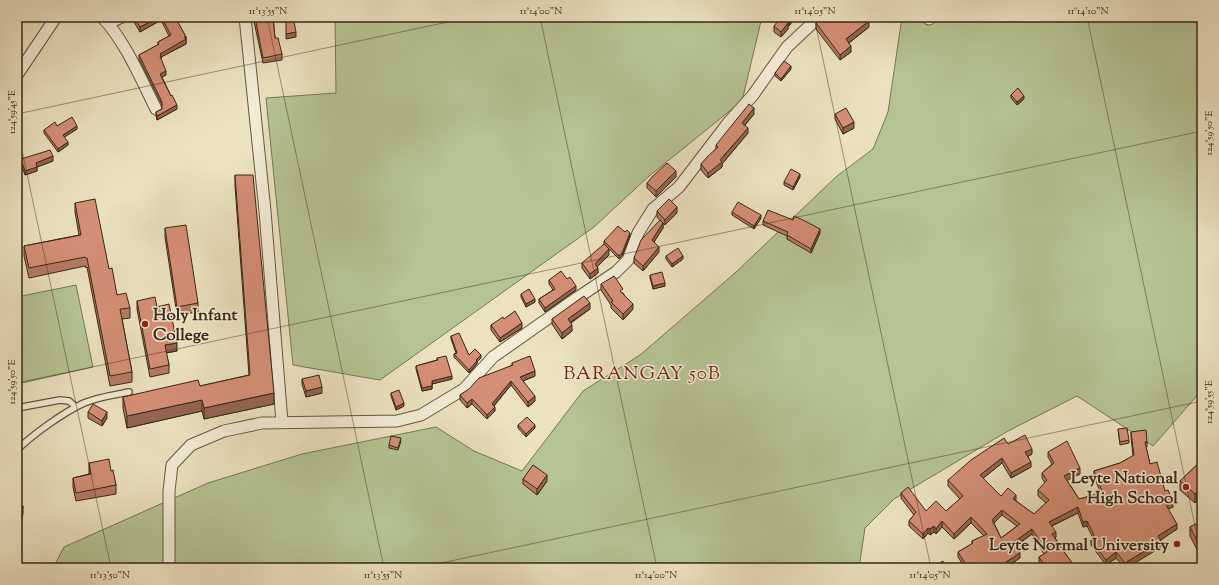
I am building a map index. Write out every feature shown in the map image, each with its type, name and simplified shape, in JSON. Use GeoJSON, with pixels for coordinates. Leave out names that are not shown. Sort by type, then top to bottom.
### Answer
{"type":"FeatureCollection","features":[{"type":"Feature","properties":{"kind":"street"},"geometry":{"type":"LineString","coordinates":[[17,75],[56,17]]}},
{"type":"Feature","properties":{"kind":"street"},"geometry":{"type":"LineString","coordinates":[[102,17],[110,25],[131,60],[156,109]]}},
{"type":"Feature","properties":{"kind":"street"},"geometry":{"type":"LineString","coordinates":[[245,17],[265,211],[282,422]]}},
{"type":"Feature","properties":{"kind":"street"},"geometry":{"type":"LineString","coordinates":[[169,568],[169,490],[172,465],[191,446],[224,431],[262,423],[397,421],[421,415],[464,389],[493,357],[616,272],[628,260],[638,233],[653,209],[679,187],[728,123],[753,95],[787,47],[819,17]]}},
{"type":"Feature","properties":{"kind":"lane"},"geometry":{"type":"LineString","coordinates":[[110,25],[128,17]]}},
{"type":"Feature","properties":{"kind":"lane"},"geometry":{"type":"LineString","coordinates":[[17,450],[24,443],[76,407],[105,396],[129,392]]}},
{"type":"Feature","properties":{"kind":"lane"},"geometry":{"type":"LineString","coordinates":[[17,408],[60,400],[69,401],[76,407]]}},
{"type":"Feature","properties":{"kind":"green space"},"geometry":{"type":"Polygon","coordinates":[[[335,17],[762,17],[742,101],[648,177],[594,227],[380,380],[293,365],[266,98],[336,93],[335,17]]]}},
{"type":"Feature","properties":{"kind":"green space"},"geometry":{"type":"Polygon","coordinates":[[[902,17],[1202,17],[1202,390],[1153,446],[1077,396],[1008,431],[894,499],[865,528],[859,568],[53,568],[64,547],[208,483],[302,454],[436,427],[474,451],[522,471],[583,391],[640,355],[735,273],[837,176],[873,149],[888,112],[902,17]]]}},
{"type":"Feature","properties":{"kind":"green space"},"geometry":{"type":"Polygon","coordinates":[[[76,285],[93,367],[17,384],[17,297],[76,285]]]}},
{"type":"Feature","properties":{"kind":"building"},"geometry":{"type":"Polygon","coordinates":[[[160,17],[140,27],[134,18],[160,17]]]}},
{"type":"Feature","properties":{"kind":"building"},"geometry":{"type":"Polygon","coordinates":[[[161,17],[175,17],[186,39],[160,54],[166,71],[160,74],[177,105],[157,116],[156,112],[162,109],[162,102],[139,55],[159,44],[158,42],[171,35],[161,17]]]}},
{"type":"Feature","properties":{"kind":"building"},"geometry":{"type":"Polygon","coordinates":[[[255,17],[273,17],[275,38],[278,38],[282,54],[263,58],[255,17]]]}},
{"type":"Feature","properties":{"kind":"building"},"geometry":{"type":"Polygon","coordinates":[[[286,17],[293,17],[296,32],[286,34],[286,17]]]}},
{"type":"Feature","properties":{"kind":"building"},"geometry":{"type":"Polygon","coordinates":[[[781,17],[788,23],[781,32],[774,26],[781,17]]]}},
{"type":"Feature","properties":{"kind":"building"},"geometry":{"type":"Polygon","coordinates":[[[823,17],[838,17],[842,21],[847,17],[866,17],[869,21],[846,39],[851,46],[840,55],[816,23],[823,17]]]}},
{"type":"Feature","properties":{"kind":"building"},"geometry":{"type":"Polygon","coordinates":[[[784,61],[791,66],[781,79],[775,73],[784,61]]]}},
{"type":"Feature","properties":{"kind":"building"},"geometry":{"type":"Polygon","coordinates":[[[1018,88],[1024,96],[1017,102],[1011,95],[1018,88]]]}},
{"type":"Feature","properties":{"kind":"building"},"geometry":{"type":"Polygon","coordinates":[[[749,104],[754,108],[742,123],[748,128],[720,160],[722,162],[708,173],[701,164],[718,147],[716,145],[749,104]]]}},
{"type":"Feature","properties":{"kind":"building"},"geometry":{"type":"Polygon","coordinates":[[[846,108],[854,122],[843,128],[835,114],[846,108]]]}},
{"type":"Feature","properties":{"kind":"building"},"geometry":{"type":"Polygon","coordinates":[[[72,117],[77,126],[63,135],[68,142],[58,149],[44,130],[55,122],[57,126],[72,117]]]}},
{"type":"Feature","properties":{"kind":"building"},"geometry":{"type":"Polygon","coordinates":[[[50,150],[53,156],[36,163],[37,167],[25,171],[21,159],[50,150]]]}},
{"type":"Feature","properties":{"kind":"building"},"geometry":{"type":"Polygon","coordinates":[[[667,163],[676,171],[656,191],[647,183],[667,163]]]}},
{"type":"Feature","properties":{"kind":"building"},"geometry":{"type":"Polygon","coordinates":[[[791,169],[800,174],[793,187],[784,182],[791,169]]]}},
{"type":"Feature","properties":{"kind":"building"},"geometry":{"type":"Polygon","coordinates":[[[235,175],[253,175],[274,393],[204,408],[202,400],[127,416],[123,397],[198,380],[200,386],[250,375],[235,175]]]}},
{"type":"Feature","properties":{"kind":"building"},"geometry":{"type":"Polygon","coordinates":[[[95,199],[109,269],[112,268],[117,295],[126,293],[130,308],[120,309],[132,372],[110,376],[87,258],[85,257],[29,268],[24,246],[81,235],[75,203],[95,199]]]}},
{"type":"Feature","properties":{"kind":"building"},"geometry":{"type":"Polygon","coordinates":[[[669,199],[677,207],[665,220],[657,211],[669,199]]]}},
{"type":"Feature","properties":{"kind":"building"},"geometry":{"type":"Polygon","coordinates":[[[738,202],[761,215],[754,226],[732,212],[738,202]]]}},
{"type":"Feature","properties":{"kind":"building"},"geometry":{"type":"Polygon","coordinates":[[[768,210],[793,220],[794,216],[820,229],[811,249],[787,235],[788,232],[763,221],[768,210]]]}},
{"type":"Feature","properties":{"kind":"building"},"geometry":{"type":"Polygon","coordinates":[[[660,220],[663,223],[652,240],[659,247],[643,266],[634,258],[641,240],[660,220]]]}},
{"type":"Feature","properties":{"kind":"building"},"geometry":{"type":"Polygon","coordinates":[[[186,225],[198,303],[177,307],[165,228],[186,225]]]}},
{"type":"Feature","properties":{"kind":"building"},"geometry":{"type":"Polygon","coordinates":[[[618,226],[625,232],[627,230],[630,233],[622,253],[619,256],[604,241],[618,226]]]}},
{"type":"Feature","properties":{"kind":"building"},"geometry":{"type":"Polygon","coordinates":[[[604,244],[609,249],[595,264],[598,268],[590,274],[582,263],[604,244]]]}},
{"type":"Feature","properties":{"kind":"building"},"geometry":{"type":"Polygon","coordinates":[[[678,248],[683,256],[672,264],[666,256],[678,248]]]}},
{"type":"Feature","properties":{"kind":"building"},"geometry":{"type":"Polygon","coordinates":[[[561,271],[567,279],[570,277],[576,286],[545,308],[539,299],[555,289],[549,280],[561,271]]]}},
{"type":"Feature","properties":{"kind":"building"},"geometry":{"type":"Polygon","coordinates":[[[662,272],[665,283],[653,286],[650,275],[662,272]]]}},
{"type":"Feature","properties":{"kind":"building"},"geometry":{"type":"Polygon","coordinates":[[[614,276],[623,289],[620,291],[633,304],[623,314],[611,302],[613,301],[601,284],[614,276]]]}},
{"type":"Feature","properties":{"kind":"building"},"geometry":{"type":"Polygon","coordinates":[[[529,289],[535,299],[526,304],[521,294],[529,289]]]}},
{"type":"Feature","properties":{"kind":"building"},"geometry":{"type":"Polygon","coordinates":[[[584,296],[590,303],[568,319],[572,325],[562,333],[552,319],[584,296]]]}},
{"type":"Feature","properties":{"kind":"building"},"geometry":{"type":"Polygon","coordinates":[[[155,297],[157,307],[169,304],[177,343],[165,345],[169,365],[150,369],[137,301],[155,297]]]}},
{"type":"Feature","properties":{"kind":"building"},"geometry":{"type":"Polygon","coordinates":[[[515,311],[522,323],[500,338],[491,325],[503,317],[504,319],[515,311]]]}},
{"type":"Feature","properties":{"kind":"building"},"geometry":{"type":"Polygon","coordinates":[[[459,333],[469,355],[475,349],[481,355],[469,370],[454,354],[457,353],[451,336],[459,333]]]}},
{"type":"Feature","properties":{"kind":"building"},"geometry":{"type":"Polygon","coordinates":[[[446,356],[452,376],[432,381],[432,386],[422,388],[416,366],[438,360],[437,358],[446,356]]]}},
{"type":"Feature","properties":{"kind":"building"},"geometry":{"type":"Polygon","coordinates":[[[530,356],[535,371],[520,377],[535,396],[528,402],[511,381],[492,404],[495,407],[487,415],[472,399],[467,403],[460,395],[469,389],[479,378],[513,365],[512,363],[530,356]]]}},
{"type":"Feature","properties":{"kind":"building"},"geometry":{"type":"Polygon","coordinates":[[[319,375],[322,387],[306,391],[302,379],[319,375]]]}},
{"type":"Feature","properties":{"kind":"building"},"geometry":{"type":"Polygon","coordinates":[[[399,390],[404,403],[396,407],[391,393],[399,390]]]}},
{"type":"Feature","properties":{"kind":"building"},"geometry":{"type":"Polygon","coordinates":[[[93,404],[107,412],[102,421],[88,412],[93,404]]]}},
{"type":"Feature","properties":{"kind":"building"},"geometry":{"type":"Polygon","coordinates":[[[527,417],[535,425],[526,434],[518,425],[527,417]]]}},
{"type":"Feature","properties":{"kind":"building"},"geometry":{"type":"Polygon","coordinates":[[[1127,428],[1129,440],[1120,442],[1118,429],[1127,428]]]}},
{"type":"Feature","properties":{"kind":"building"},"geometry":{"type":"Polygon","coordinates":[[[1146,430],[1147,442],[1145,442],[1150,464],[1157,462],[1165,491],[1168,490],[1173,502],[1166,505],[1177,524],[1158,536],[1161,541],[1125,563],[1116,552],[1106,560],[1091,540],[1094,538],[1094,535],[1087,521],[1083,522],[1078,507],[1049,522],[1056,532],[1052,534],[1076,568],[1046,568],[1039,557],[1047,552],[1032,529],[1014,542],[1020,553],[1006,562],[1009,568],[968,568],[958,552],[973,543],[972,541],[987,534],[971,517],[954,534],[942,521],[936,529],[934,526],[930,529],[928,528],[923,534],[909,521],[916,512],[901,493],[908,487],[926,511],[936,501],[946,511],[963,496],[948,480],[971,460],[1004,438],[1008,444],[1025,435],[1032,449],[1025,452],[1031,462],[1011,473],[1002,458],[980,475],[1001,496],[1008,488],[1016,495],[1013,499],[1034,514],[1049,500],[1038,490],[1047,480],[1042,473],[1054,463],[1048,452],[1067,441],[1080,468],[1064,476],[1079,499],[1103,493],[1094,471],[1120,463],[1134,455],[1131,432],[1146,430]],[[1002,510],[992,520],[1001,538],[1020,524],[1002,510]]]}},
{"type":"Feature","properties":{"kind":"building"},"geometry":{"type":"Polygon","coordinates":[[[391,436],[401,438],[398,448],[389,445],[391,436]]]}},
{"type":"Feature","properties":{"kind":"building"},"geometry":{"type":"Polygon","coordinates":[[[109,459],[116,485],[76,493],[73,478],[91,474],[89,463],[109,459]]]}},
{"type":"Feature","properties":{"kind":"building"},"geometry":{"type":"Polygon","coordinates":[[[1202,460],[1202,486],[1195,494],[1180,481],[1202,460]]]}},
{"type":"Feature","properties":{"kind":"building"},"geometry":{"type":"Polygon","coordinates":[[[533,465],[547,475],[537,489],[523,479],[533,465]]]}},
{"type":"Feature","properties":{"kind":"building"},"geometry":{"type":"Polygon","coordinates":[[[17,504],[23,506],[17,531],[17,504]]]}},
{"type":"Feature","properties":{"kind":"building"},"geometry":{"type":"Polygon","coordinates":[[[1202,521],[1202,550],[1190,527],[1202,521]]]}},
{"type":"Feature","properties":{"kind":"building"},"geometry":{"type":"Polygon","coordinates":[[[943,561],[945,568],[931,568],[943,561]]]}},
{"type":"Feature","properties":{"kind":"building"},"geometry":{"type":"Polygon","coordinates":[[[1126,564],[1145,568],[1117,568],[1126,564]]]}},
{"type":"Feature","properties":{"kind":"place","name":"Holy Infant College"},"geometry":{"type":"Point","coordinates":[145,324]}},
{"type":"Feature","properties":{"kind":"place","name":"Leyte National High School"},"geometry":{"type":"Point","coordinates":[1186,487]}},
{"type":"Feature","properties":{"kind":"place","name":"Leyte Normal University"},"geometry":{"type":"Point","coordinates":[1177,544]}},
{"type":"Feature","properties":{"kind":"district","name":"BARANGAY 50B"},"geometry":{"type":"Point","coordinates":[642,372]}}]}
